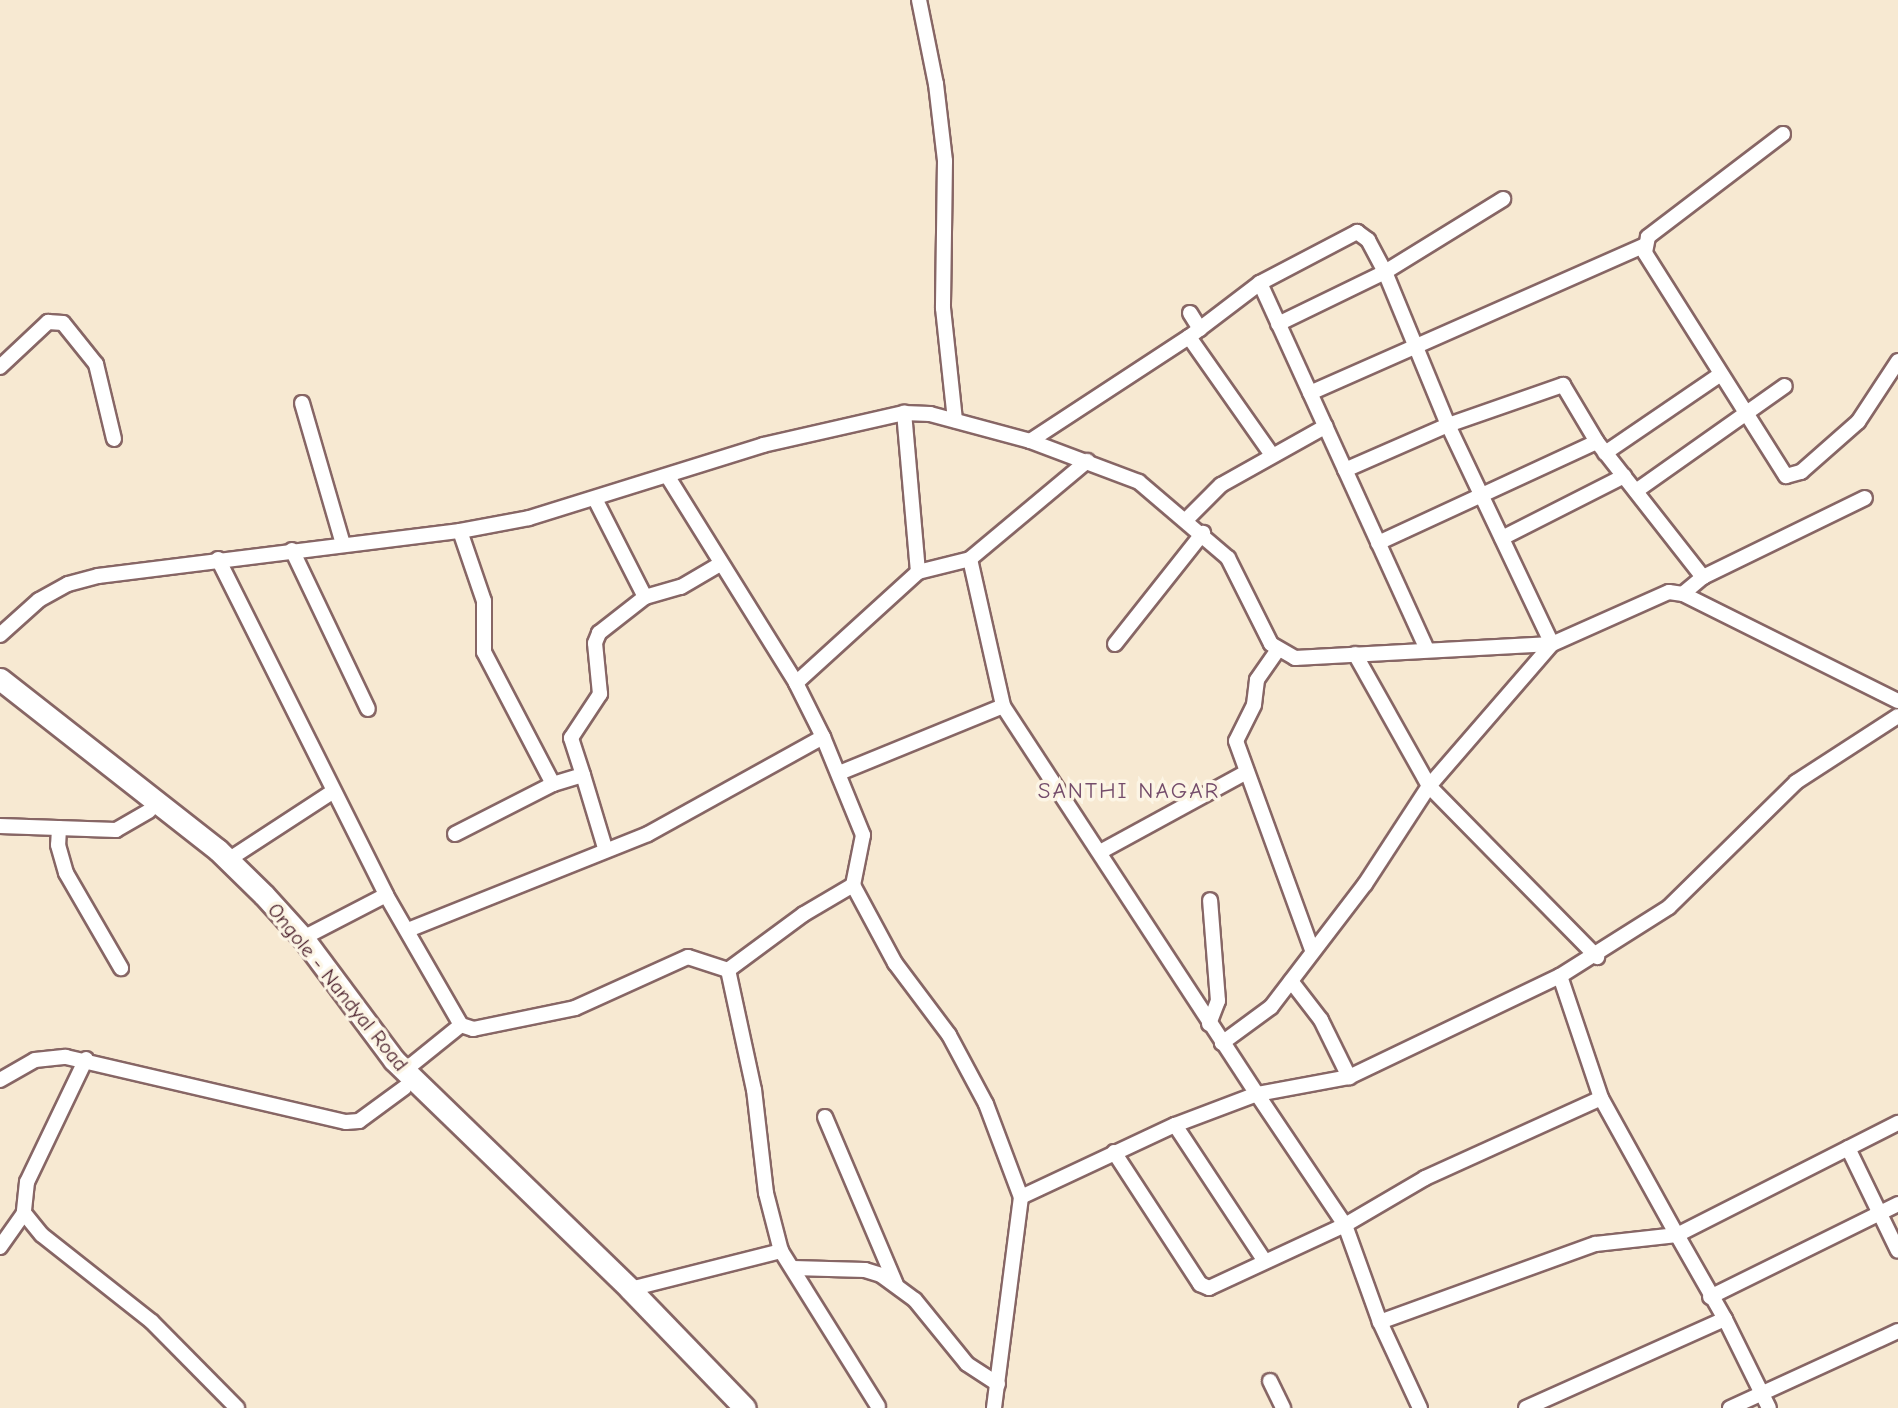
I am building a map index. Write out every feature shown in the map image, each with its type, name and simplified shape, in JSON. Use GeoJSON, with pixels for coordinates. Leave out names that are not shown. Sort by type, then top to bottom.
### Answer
{"type":"FeatureCollection","features":[{"type":"Feature","properties":{"kind":"main road","name":"Ongole - Nandyal Road"},"geometry":{"type":"LineString","coordinates":[[0,678],[228,860],[303,938],[404,1079],[728,1408]]}},
{"type":"Feature","properties":{"kind":"main road","name":"Ongole - Nandyal Road"},"geometry":{"type":"LineString","coordinates":[[0,694],[149,811],[249,895],[350,1028],[630,1289],[745,1408]]}},
{"type":"Feature","properties":{"kind":"street"},"geometry":{"type":"LineString","coordinates":[[919,0],[936,84],[945,161],[943,309],[956,420]]}},
{"type":"Feature","properties":{"kind":"street"},"geometry":{"type":"LineString","coordinates":[[1310,393],[1644,246],[1648,237],[1783,134]]}},
{"type":"Feature","properties":{"kind":"street"},"geometry":{"type":"LineString","coordinates":[[1278,324],[1385,272],[1503,199]]}},
{"type":"Feature","properties":{"kind":"street"},"geometry":{"type":"LineString","coordinates":[[1030,441],[1194,333],[1260,283],[1357,232],[1368,240],[1385,272],[1448,425],[1552,644]]}},
{"type":"Feature","properties":{"kind":"street"},"geometry":{"type":"LineString","coordinates":[[1644,246],[1782,472],[1792,477],[1858,422],[1898,361]]}},
{"type":"Feature","properties":{"kind":"street"},"geometry":{"type":"LineString","coordinates":[[1260,283],[1427,650]]}},
{"type":"Feature","properties":{"kind":"street"},"geometry":{"type":"LineString","coordinates":[[1190,313],[1194,333],[1272,455]]}},
{"type":"Feature","properties":{"kind":"street"},"geometry":{"type":"LineString","coordinates":[[0,367],[48,322],[63,323],[96,364],[114,439]]}},
{"type":"Feature","properties":{"kind":"street"},"geometry":{"type":"LineString","coordinates":[[1378,542],[1481,495],[1601,447],[1721,374]]}},
{"type":"Feature","properties":{"kind":"street"},"geometry":{"type":"LineString","coordinates":[[1345,470],[1448,425],[1563,385],[1601,447],[1703,577]]}},
{"type":"Feature","properties":{"kind":"street"},"geometry":{"type":"LineString","coordinates":[[1636,491],[1785,386]]}},
{"type":"Feature","properties":{"kind":"street"},"geometry":{"type":"LineString","coordinates":[[302,403],[343,544]]}},
{"type":"Feature","properties":{"kind":"street"},"geometry":{"type":"LineString","coordinates":[[904,413],[918,572]]}},
{"type":"Feature","properties":{"kind":"street"},"geometry":{"type":"LineString","coordinates":[[0,635],[16,618],[68,584],[218,559],[460,531],[595,499],[763,445],[904,413],[956,420],[1030,441],[1139,482],[1203,533],[1236,570],[1277,651],[1295,658],[1552,644],[1653,596],[1683,594],[1898,701]]}},
{"type":"Feature","properties":{"kind":"street"},"geometry":{"type":"LineString","coordinates":[[1187,519],[1221,485],[1326,426]]}},
{"type":"Feature","properties":{"kind":"street"},"geometry":{"type":"LineString","coordinates":[[796,683],[918,572],[970,559],[1087,461]]}},
{"type":"Feature","properties":{"kind":"street"},"geometry":{"type":"LineString","coordinates":[[1502,538],[1624,476]]}},
{"type":"Feature","properties":{"kind":"street"},"geometry":{"type":"LineString","coordinates":[[668,477],[796,683],[823,737],[863,835],[853,885],[895,963],[955,1046],[986,1104],[1021,1198],[994,1408]]}},
{"type":"Feature","properties":{"kind":"street"},"geometry":{"type":"LineString","coordinates":[[1683,594],[1703,577],[1865,498]]}},
{"type":"Feature","properties":{"kind":"street"},"geometry":{"type":"LineString","coordinates":[[595,499],[645,597]]}},
{"type":"Feature","properties":{"kind":"street"},"geometry":{"type":"LineString","coordinates":[[460,531],[484,601],[484,652],[553,784]]}},
{"type":"Feature","properties":{"kind":"street"},"geometry":{"type":"LineString","coordinates":[[1115,643],[1203,533]]}},
{"type":"Feature","properties":{"kind":"street"},"geometry":{"type":"LineString","coordinates":[[292,550],[368,709]]}},
{"type":"Feature","properties":{"kind":"street"},"geometry":{"type":"LineString","coordinates":[[218,559],[386,895],[461,1025]]}},
{"type":"Feature","properties":{"kind":"street"},"geometry":{"type":"LineString","coordinates":[[970,559],[1003,706],[1209,1024],[1345,1225],[1380,1322],[1420,1408]]}},
{"type":"Feature","properties":{"kind":"street"},"geometry":{"type":"LineString","coordinates":[[605,848],[571,738],[600,694],[595,643],[600,632],[645,597],[681,587],[720,564]]}},
{"type":"Feature","properties":{"kind":"street"},"geometry":{"type":"LineString","coordinates":[[1222,1042],[1262,1016],[1292,981],[1312,950],[1365,884],[1429,786],[1552,644]]}},
{"type":"Feature","properties":{"kind":"street"},"geometry":{"type":"LineString","coordinates":[[1277,651],[1258,680],[1254,705],[1236,741],[1245,773],[1312,950]]}},
{"type":"Feature","properties":{"kind":"street"},"geometry":{"type":"LineString","coordinates":[[1355,654],[1429,786],[1597,957]]}},
{"type":"Feature","properties":{"kind":"street"},"geometry":{"type":"LineString","coordinates":[[839,773],[1003,706]]}},
{"type":"Feature","properties":{"kind":"street"},"geometry":{"type":"LineString","coordinates":[[1021,1198],[1175,1125],[1257,1094],[1349,1077],[1597,957],[1669,907],[1796,782],[1898,716]]}},
{"type":"Feature","properties":{"kind":"street"},"geometry":{"type":"LineString","coordinates":[[408,930],[605,848],[648,834],[823,737]]}},
{"type":"Feature","properties":{"kind":"street"},"geometry":{"type":"LineString","coordinates":[[1100,852],[1151,820],[1245,773]]}},
{"type":"Feature","properties":{"kind":"street"},"geometry":{"type":"LineString","coordinates":[[455,834],[553,784],[583,775]]}},
{"type":"Feature","properties":{"kind":"street"},"geometry":{"type":"LineString","coordinates":[[228,860],[334,791]]}},
{"type":"Feature","properties":{"kind":"street"},"geometry":{"type":"LineString","coordinates":[[0,826],[116,830],[149,811]]}},
{"type":"Feature","properties":{"kind":"street"},"geometry":{"type":"LineString","coordinates":[[59,828],[58,845],[66,873],[121,968]]}},
{"type":"Feature","properties":{"kind":"street"},"geometry":{"type":"LineString","coordinates":[[728,970],[804,914],[853,885]]}},
{"type":"Feature","properties":{"kind":"street"},"geometry":{"type":"LineString","coordinates":[[303,938],[386,895]]}},
{"type":"Feature","properties":{"kind":"street"},"geometry":{"type":"LineString","coordinates":[[1209,1024],[1218,1001],[1210,900]]}},
{"type":"Feature","properties":{"kind":"street"},"geometry":{"type":"LineString","coordinates":[[461,1025],[485,1028],[559,1013],[688,957],[728,970]]}},
{"type":"Feature","properties":{"kind":"street"},"geometry":{"type":"LineString","coordinates":[[728,970],[754,1090],[766,1193],[781,1251],[878,1406]]}},
{"type":"Feature","properties":{"kind":"street"},"geometry":{"type":"LineString","coordinates":[[1560,976],[1601,1098],[1710,1297],[1725,1319],[1769,1408]]}},
{"type":"Feature","properties":{"kind":"street"},"geometry":{"type":"LineString","coordinates":[[1292,981],[1321,1020],[1349,1077]]}},
{"type":"Feature","properties":{"kind":"street"},"geometry":{"type":"LineString","coordinates":[[0,1080],[48,1057],[86,1059],[346,1122],[371,1114],[461,1025]]}},
{"type":"Feature","properties":{"kind":"street"},"geometry":{"type":"LineString","coordinates":[[0,1247],[24,1213],[27,1182],[86,1059]]}},
{"type":"Feature","properties":{"kind":"street"},"geometry":{"type":"LineString","coordinates":[[1114,1152],[1204,1288],[1345,1225],[1425,1178],[1601,1098]]}},
{"type":"Feature","properties":{"kind":"street"},"geometry":{"type":"LineString","coordinates":[[825,1117],[896,1284],[967,1364],[998,1384]]}},
{"type":"Feature","properties":{"kind":"street"},"geometry":{"type":"LineString","coordinates":[[1380,1322],[1595,1244],[1677,1235],[1898,1123]]}},
{"type":"Feature","properties":{"kind":"street"},"geometry":{"type":"LineString","coordinates":[[1175,1125],[1264,1260]]}},
{"type":"Feature","properties":{"kind":"street"},"geometry":{"type":"LineString","coordinates":[[1848,1148],[1898,1251]]}},
{"type":"Feature","properties":{"kind":"street"},"geometry":{"type":"LineString","coordinates":[[1710,1297],[1898,1204]]}},
{"type":"Feature","properties":{"kind":"street"},"geometry":{"type":"LineString","coordinates":[[24,1213],[42,1235],[152,1322],[237,1408]]}},
{"type":"Feature","properties":{"kind":"street"},"geometry":{"type":"LineString","coordinates":[[630,1289],[781,1251]]}},
{"type":"Feature","properties":{"kind":"street"},"geometry":{"type":"LineString","coordinates":[[793,1268],[865,1269],[896,1284]]}},
{"type":"Feature","properties":{"kind":"street"},"geometry":{"type":"LineString","coordinates":[[1526,1408],[1725,1319]]}},
{"type":"Feature","properties":{"kind":"street"},"geometry":{"type":"LineString","coordinates":[[1730,1408],[1898,1331]]}},
{"type":"Feature","properties":{"kind":"street"},"geometry":{"type":"LineString","coordinates":[[1270,1381],[1283,1408]]}},
{"type":"Feature","properties":{"kind":"district","name":"SANTHI NAGAR"},"geometry":{"type":"Point","coordinates":[1129,791]}}]}
